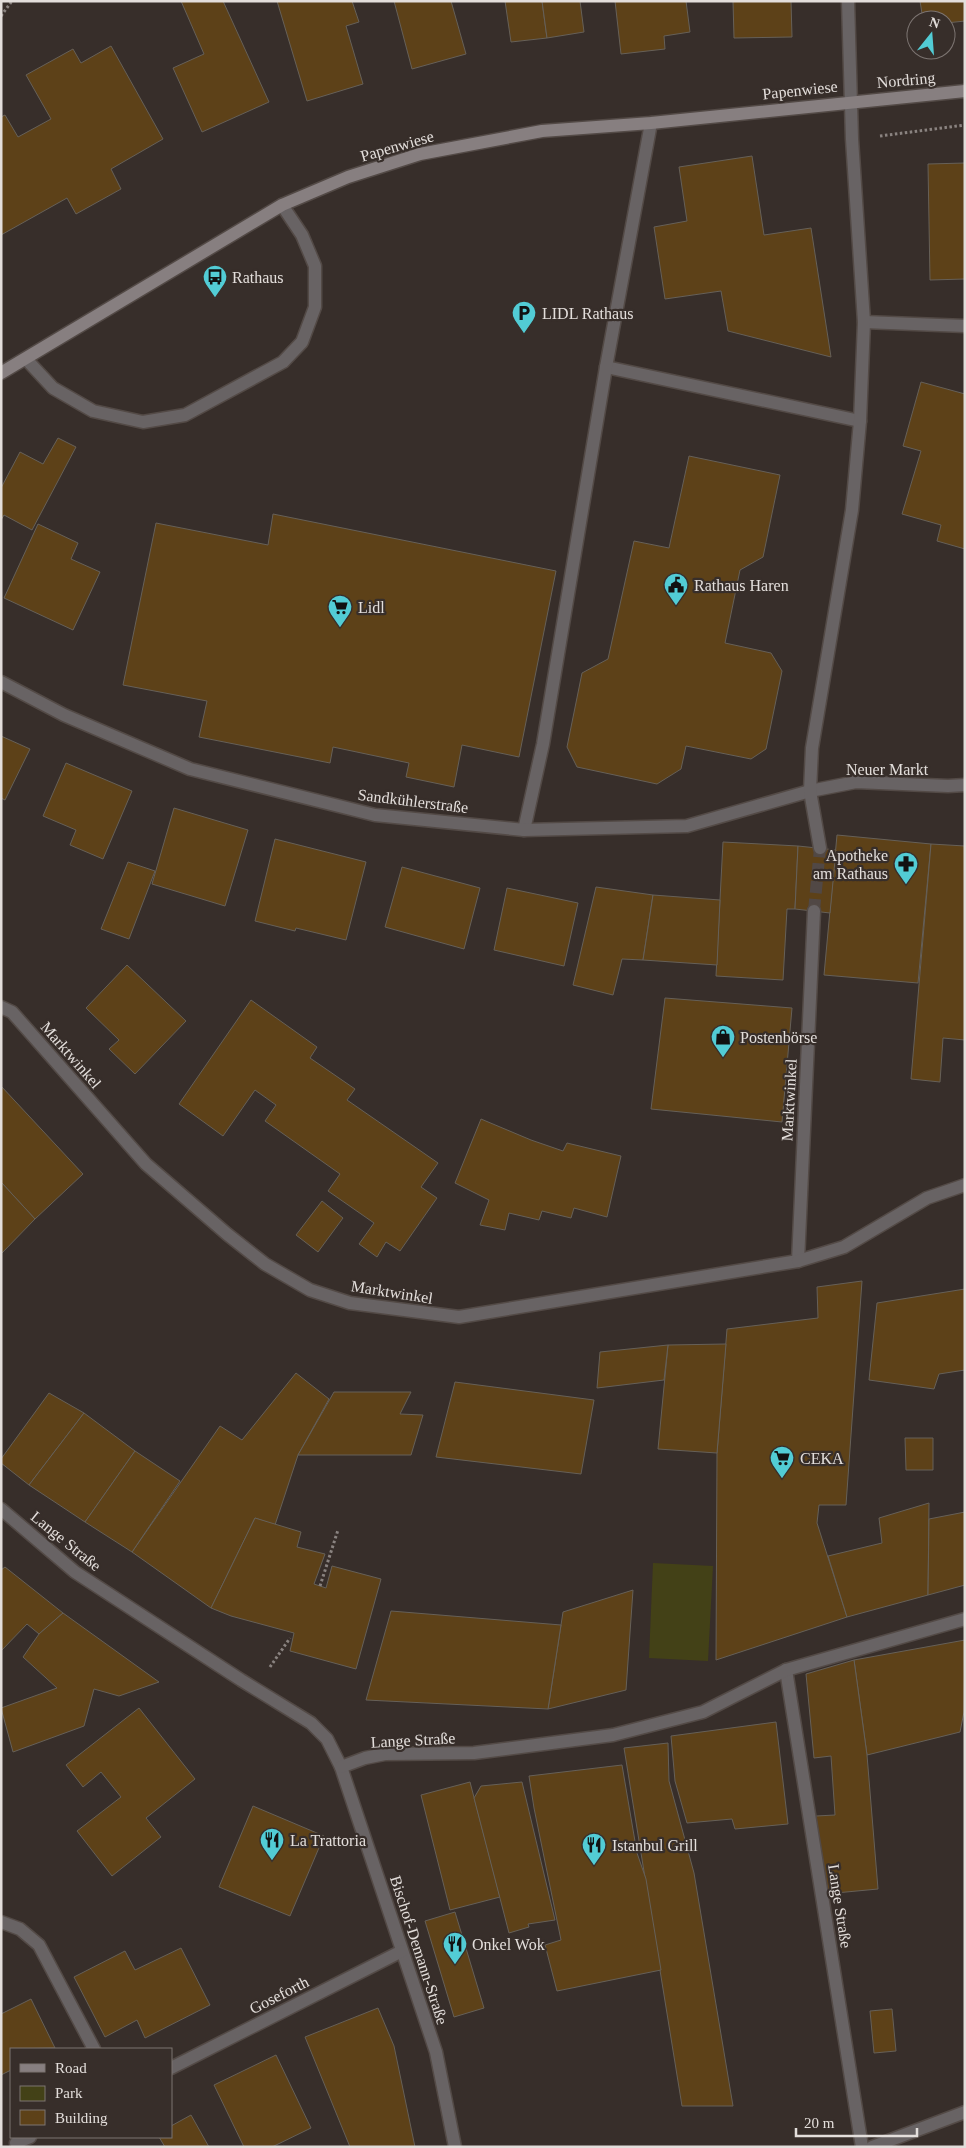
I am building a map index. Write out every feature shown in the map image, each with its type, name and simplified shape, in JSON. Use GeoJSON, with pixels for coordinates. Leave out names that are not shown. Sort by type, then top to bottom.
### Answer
{"type":"FeatureCollection","features":[{"type":"Feature","properties":{"kind":"street","name":"Papenwiese"},"geometry":{"type":"LineString","coordinates":[[810,790],[812,748],[852,510],[860,421],[864,322],[852,139],[848,1]]}},
{"type":"Feature","properties":{"kind":"street","name":"Nordring"},"geometry":{"type":"LineString","coordinates":[[851,101],[965,91]]}},
{"type":"Feature","properties":{"kind":"street","name":"Papenwiese"},"geometry":{"type":"LineString","coordinates":[[1,373],[282,205],[348,177],[420,154],[542,131],[651,123],[851,101]]}},
{"type":"Feature","properties":{"kind":"street"},"geometry":{"type":"LineString","coordinates":[[524,830],[543,744],[606,367],[651,123]]}},
{"type":"Feature","properties":{"kind":"street"},"geometry":{"type":"LineString","coordinates":[[26,359],[53,388],[93,411],[143,422],[185,415],[283,362],[302,342],[316,307],[315,266],[302,235],[282,205]]}},
{"type":"Feature","properties":{"kind":"street"},"geometry":{"type":"LineString","coordinates":[[864,322],[965,326]]}},
{"type":"Feature","properties":{"kind":"street"},"geometry":{"type":"LineString","coordinates":[[606,367],[860,421]]}},
{"type":"Feature","properties":{"kind":"street","name":"Sandkühlerstraße"},"geometry":{"type":"LineString","coordinates":[[1,682],[64,715],[190,769],[375,815],[524,830],[687,826],[810,790]]}},
{"type":"Feature","properties":{"kind":"street","name":"Neuer Markt"},"geometry":{"type":"LineString","coordinates":[[810,790],[856,782],[965,785]]}},
{"type":"Feature","properties":{"kind":"street"},"geometry":{"type":"LineString","coordinates":[[810,790],[820,848]]}},
{"type":"Feature","properties":{"kind":"street","name":"Marktwinkel"},"geometry":{"type":"LineString","coordinates":[[798,1261],[814,911]]}},
{"type":"Feature","properties":{"kind":"street","name":"Marktwinkel"},"geometry":{"type":"LineString","coordinates":[[1,1007],[12,1012],[146,1164],[227,1234],[265,1264],[310,1290],[350,1304],[458,1317],[798,1261],[844,1247],[927,1198],[965,1185]]}},
{"type":"Feature","properties":{"kind":"street","name":"Lange Straße"},"geometry":{"type":"LineString","coordinates":[[1,1509],[74,1572],[312,1723],[328,1739],[341,1767],[365,1758],[385,1754],[474,1753],[613,1735],[703,1712],[786,1670],[965,1619]]}},
{"type":"Feature","properties":{"kind":"street","name":"Lange Straße"},"geometry":{"type":"LineString","coordinates":[[786,1670],[862,2147]]}},
{"type":"Feature","properties":{"kind":"street","name":"Bischof-Demann-Straße"},"geometry":{"type":"LineString","coordinates":[[341,1767],[436,2052],[454,2147]]}},
{"type":"Feature","properties":{"kind":"street"},"geometry":{"type":"LineString","coordinates":[[1,1922],[20,1929],[39,1945],[93,2048]]}},
{"type":"Feature","properties":{"kind":"street","name":"Goseforth"},"geometry":{"type":"LineString","coordinates":[[172,2067],[402,1951]]}},
{"type":"Feature","properties":{"kind":"street"},"geometry":{"type":"LineString","coordinates":[[872,2147],[965,2112]]}},
{"type":"Feature","properties":{"kind":"street"},"geometry":{"type":"LineString","coordinates":[[16,2144],[28,2138]]}},
{"type":"Feature","properties":{"kind":"path"},"geometry":{"type":"LineString","coordinates":[[1,16],[12,1]]}},
{"type":"Feature","properties":{"kind":"path"},"geometry":{"type":"LineString","coordinates":[[852,139],[965,125]]}},
{"type":"Feature","properties":{"kind":"path"},"geometry":{"type":"LineString","coordinates":[[320,1586],[338,1530]]}},
{"type":"Feature","properties":{"kind":"path"},"geometry":{"type":"LineString","coordinates":[[256,1689],[290,1638]]}},
{"type":"Feature","properties":{"kind":"green space"},"geometry":{"type":"Polygon","coordinates":[[[653,1563],[713,1566],[708,1661],[649,1658],[653,1563]]]}},
{"type":"Feature","properties":{"kind":"building"},"geometry":{"type":"Polygon","coordinates":[[[181,1],[223,1],[269,102],[202,132],[173,68],[204,54],[181,1]]]}},
{"type":"Feature","properties":{"kind":"building"},"geometry":{"type":"Polygon","coordinates":[[[277,1],[352,1],[359,22],[346,26],[363,84],[307,101],[277,1]]]}},
{"type":"Feature","properties":{"kind":"building"},"geometry":{"type":"Polygon","coordinates":[[[394,1],[451,1],[466,54],[412,69],[394,1]]]}},
{"type":"Feature","properties":{"kind":"building"},"geometry":{"type":"Polygon","coordinates":[[[505,1],[542,1],[547,38],[511,42],[505,1]]]}},
{"type":"Feature","properties":{"kind":"building"},"geometry":{"type":"Polygon","coordinates":[[[542,1],[580,1],[584,32],[547,38],[542,1]]]}},
{"type":"Feature","properties":{"kind":"building"},"geometry":{"type":"Polygon","coordinates":[[[615,1],[686,1],[690,32],[664,36],[665,49],[621,54],[615,1]]]}},
{"type":"Feature","properties":{"kind":"building"},"geometry":{"type":"Polygon","coordinates":[[[733,1],[791,1],[792,37],[734,38],[733,1]]]}},
{"type":"Feature","properties":{"kind":"building"},"geometry":{"type":"Polygon","coordinates":[[[920,1],[965,1],[965,21],[956,22],[956,10],[921,10],[920,1]]]}},
{"type":"Feature","properties":{"kind":"building"},"geometry":{"type":"Polygon","coordinates":[[[111,46],[163,139],[111,169],[121,189],[76,214],[67,198],[1,235],[1,117],[5,115],[18,137],[51,119],[26,75],[73,49],[81,63],[111,46]]]}},
{"type":"Feature","properties":{"kind":"building"},"geometry":{"type":"Polygon","coordinates":[[[752,156],[764,235],[811,228],[831,357],[728,331],[721,291],[665,299],[654,227],[687,221],[679,167],[752,156]]]}},
{"type":"Feature","properties":{"kind":"building"},"geometry":{"type":"Polygon","coordinates":[[[965,163],[965,279],[930,280],[928,164],[965,163]]]}},
{"type":"Feature","properties":{"kind":"building"},"geometry":{"type":"Polygon","coordinates":[[[921,382],[965,394],[965,549],[937,541],[941,525],[902,514],[921,451],[903,446],[921,382]]]}},
{"type":"Feature","properties":{"kind":"building"},"geometry":{"type":"Polygon","coordinates":[[[58,438],[76,447],[32,530],[4,515],[1,520],[1,488],[20,452],[43,464],[58,438]]]}},
{"type":"Feature","properties":{"kind":"building","name":"Rathaus Haren"},"geometry":{"type":"Polygon","coordinates":[[[689,456],[780,475],[763,557],[740,570],[725,643],[771,653],[782,671],[766,749],[751,759],[686,746],[681,769],[657,784],[577,767],[567,747],[582,673],[608,659],[634,541],[669,548],[689,456]]]}},
{"type":"Feature","properties":{"kind":"building","name":"Lidl"},"geometry":{"type":"Polygon","coordinates":[[[273,514],[556,571],[519,757],[462,745],[454,787],[406,777],[409,763],[333,747],[330,763],[199,737],[207,701],[123,685],[156,523],[268,545],[273,514]]]}},
{"type":"Feature","properties":{"kind":"building"},"geometry":{"type":"Polygon","coordinates":[[[38,524],[78,543],[71,559],[100,572],[73,630],[4,598],[38,524]]]}},
{"type":"Feature","properties":{"kind":"building"},"geometry":{"type":"Polygon","coordinates":[[[1,736],[30,749],[5,800],[1,798],[1,736]]]}},
{"type":"Feature","properties":{"kind":"building"},"geometry":{"type":"Polygon","coordinates":[[[66,763],[132,791],[103,859],[70,845],[76,830],[43,816],[66,763]]]}},
{"type":"Feature","properties":{"kind":"building"},"geometry":{"type":"Polygon","coordinates":[[[174,808],[248,830],[225,906],[152,884],[174,808]]]}},
{"type":"Feature","properties":{"kind":"building"},"geometry":{"type":"Polygon","coordinates":[[[837,835],[931,844],[918,983],[824,975],[837,835]]]}},
{"type":"Feature","properties":{"kind":"building"},"geometry":{"type":"Polygon","coordinates":[[[275,839],[366,862],[346,940],[296,928],[295,931],[255,921],[275,839]]]}},
{"type":"Feature","properties":{"kind":"building"},"geometry":{"type":"Polygon","coordinates":[[[723,842],[798,846],[795,909],[787,909],[783,980],[716,976],[723,842]]]}},
{"type":"Feature","properties":{"kind":"building"},"geometry":{"type":"Polygon","coordinates":[[[931,844],[965,846],[965,1040],[943,1038],[940,1082],[911,1079],[931,844]]]}},
{"type":"Feature","properties":{"kind":"building"},"geometry":{"type":"Polygon","coordinates":[[[798,846],[836,850],[830,913],[795,909],[798,846]]]}},
{"type":"Feature","properties":{"kind":"building"},"geometry":{"type":"Polygon","coordinates":[[[128,862],[155,871],[129,939],[101,929],[128,862]]]}},
{"type":"Feature","properties":{"kind":"building"},"geometry":{"type":"Polygon","coordinates":[[[402,867],[480,888],[464,949],[385,927],[402,867]]]}},
{"type":"Feature","properties":{"kind":"building"},"geometry":{"type":"Polygon","coordinates":[[[596,887],[653,895],[643,960],[622,959],[613,995],[573,985],[596,887]]]}},
{"type":"Feature","properties":{"kind":"building"},"geometry":{"type":"Polygon","coordinates":[[[507,888],[578,903],[564,966],[494,950],[507,888]]]}},
{"type":"Feature","properties":{"kind":"building"},"geometry":{"type":"Polygon","coordinates":[[[653,895],[720,900],[717,965],[643,960],[653,895]]]}},
{"type":"Feature","properties":{"kind":"building"},"geometry":{"type":"Polygon","coordinates":[[[127,965],[186,1021],[135,1074],[109,1049],[119,1040],[86,1008],[127,965]]]}},
{"type":"Feature","properties":{"kind":"building","name":"Postenbörse"},"geometry":{"type":"Polygon","coordinates":[[[665,998],[792,1008],[782,1122],[651,1109],[665,998]]]}},
{"type":"Feature","properties":{"kind":"building"},"geometry":{"type":"Polygon","coordinates":[[[251,1000],[317,1047],[310,1058],[355,1089],[347,1100],[438,1163],[421,1187],[437,1198],[400,1251],[386,1242],[377,1257],[359,1244],[374,1223],[328,1191],[340,1174],[265,1121],[276,1105],[255,1090],[223,1136],[179,1104],[251,1000]]]}},
{"type":"Feature","properties":{"kind":"building"},"geometry":{"type":"Polygon","coordinates":[[[1,1086],[83,1174],[35,1219],[1,1182],[1,1086]]]}},
{"type":"Feature","properties":{"kind":"building"},"geometry":{"type":"Polygon","coordinates":[[[481,1119],[563,1151],[567,1143],[621,1156],[607,1217],[574,1208],[571,1218],[542,1211],[539,1220],[509,1213],[505,1230],[480,1225],[489,1200],[455,1183],[481,1119]]]}},
{"type":"Feature","properties":{"kind":"building"},"geometry":{"type":"Polygon","coordinates":[[[1,1182],[35,1219],[1,1254],[1,1182]]]}},
{"type":"Feature","properties":{"kind":"building"},"geometry":{"type":"Polygon","coordinates":[[[322,1201],[343,1218],[318,1252],[296,1235],[322,1201]]]}},
{"type":"Feature","properties":{"kind":"building","name":"CEKA"},"geometry":{"type":"Polygon","coordinates":[[[862,1281],[846,1505],[819,1505],[817,1523],[847,1617],[716,1660],[717,1453],[727,1329],[818,1318],[817,1287],[862,1281]]]}},
{"type":"Feature","properties":{"kind":"building"},"geometry":{"type":"Polygon","coordinates":[[[965,1289],[965,1370],[939,1374],[934,1389],[869,1380],[877,1303],[965,1289]]]}},
{"type":"Feature","properties":{"kind":"building"},"geometry":{"type":"Polygon","coordinates":[[[726,1344],[717,1453],[658,1449],[668,1345],[726,1344]]]}},
{"type":"Feature","properties":{"kind":"building"},"geometry":{"type":"Polygon","coordinates":[[[668,1345],[664,1380],[597,1388],[600,1352],[668,1345]]]}},
{"type":"Feature","properties":{"kind":"building"},"geometry":{"type":"Polygon","coordinates":[[[296,1373],[329,1399],[298,1455],[275,1525],[255,1518],[211,1608],[132,1552],[220,1426],[242,1440],[296,1373]]]}},
{"type":"Feature","properties":{"kind":"building"},"geometry":{"type":"Polygon","coordinates":[[[455,1382],[594,1400],[581,1474],[436,1457],[455,1382]]]}},
{"type":"Feature","properties":{"kind":"building"},"geometry":{"type":"Polygon","coordinates":[[[334,1392],[411,1392],[400,1414],[423,1415],[411,1455],[298,1455],[334,1392]]]}},
{"type":"Feature","properties":{"kind":"building"},"geometry":{"type":"Polygon","coordinates":[[[49,1393],[84,1413],[29,1485],[1,1463],[1,1459],[49,1393]]]}},
{"type":"Feature","properties":{"kind":"building"},"geometry":{"type":"Polygon","coordinates":[[[84,1413],[135,1451],[85,1522],[29,1485],[84,1413]]]}},
{"type":"Feature","properties":{"kind":"building"},"geometry":{"type":"Polygon","coordinates":[[[905,1438],[933,1438],[933,1470],[906,1470],[905,1438]]]}},
{"type":"Feature","properties":{"kind":"building"},"geometry":{"type":"Polygon","coordinates":[[[135,1451],[180,1481],[132,1552],[85,1522],[135,1451]]]}},
{"type":"Feature","properties":{"kind":"building"},"geometry":{"type":"Polygon","coordinates":[[[929,1503],[928,1595],[847,1617],[828,1556],[882,1543],[879,1518],[929,1503]]]}},
{"type":"Feature","properties":{"kind":"building"},"geometry":{"type":"Polygon","coordinates":[[[965,1512],[965,1585],[928,1595],[929,1519],[965,1512]]]}},
{"type":"Feature","properties":{"kind":"building"},"geometry":{"type":"Polygon","coordinates":[[[255,1518],[301,1532],[297,1547],[325,1554],[314,1584],[326,1588],[332,1566],[381,1579],[356,1669],[290,1651],[294,1633],[231,1616],[211,1608],[255,1518]]]}},
{"type":"Feature","properties":{"kind":"building"},"geometry":{"type":"Polygon","coordinates":[[[5,1567],[63,1613],[39,1634],[27,1624],[1,1651],[1,1570],[5,1567]]]}},
{"type":"Feature","properties":{"kind":"building"},"geometry":{"type":"Polygon","coordinates":[[[633,1590],[626,1690],[548,1709],[563,1612],[633,1590]]]}},
{"type":"Feature","properties":{"kind":"building"},"geometry":{"type":"Polygon","coordinates":[[[391,1611],[561,1625],[548,1709],[366,1700],[391,1611]]]}},
{"type":"Feature","properties":{"kind":"building"},"geometry":{"type":"Polygon","coordinates":[[[63,1613],[159,1682],[119,1696],[94,1689],[84,1726],[13,1752],[1,1708],[57,1688],[23,1657],[39,1634],[63,1613]]]}},
{"type":"Feature","properties":{"kind":"building"},"geometry":{"type":"Polygon","coordinates":[[[965,1640],[964,1712],[960,1732],[867,1755],[854,1660],[965,1640]]]}},
{"type":"Feature","properties":{"kind":"building"},"geometry":{"type":"Polygon","coordinates":[[[854,1660],[867,1755],[878,1889],[825,1894],[816,1816],[835,1815],[831,1756],[814,1758],[806,1674],[854,1660]]]}},
{"type":"Feature","properties":{"kind":"building"},"geometry":{"type":"Polygon","coordinates":[[[139,1708],[195,1779],[146,1818],[161,1837],[112,1876],[77,1831],[121,1797],[101,1772],[83,1787],[66,1765],[139,1708]]]}},
{"type":"Feature","properties":{"kind":"building"},"geometry":{"type":"Polygon","coordinates":[[[776,1722],[788,1824],[735,1829],[732,1819],[687,1823],[675,1781],[671,1736],[776,1722]]]}},
{"type":"Feature","properties":{"kind":"building"},"geometry":{"type":"Polygon","coordinates":[[[668,1743],[669,1781],[694,1873],[733,2106],[682,2106],[624,1748],[668,1743]]]}},
{"type":"Feature","properties":{"kind":"building","name":"Istanbul Grill"},"geometry":{"type":"Polygon","coordinates":[[[622,1765],[637,1853],[646,1879],[661,1970],[557,1991],[545,1945],[561,1940],[529,1776],[622,1765]]]}},
{"type":"Feature","properties":{"kind":"building"},"geometry":{"type":"Polygon","coordinates":[[[470,1782],[500,1897],[450,1910],[421,1795],[470,1782]]]}},
{"type":"Feature","properties":{"kind":"building"},"geometry":{"type":"Polygon","coordinates":[[[522,1782],[555,1920],[528,1924],[529,1927],[509,1933],[474,1798],[481,1786],[522,1782]]]}},
{"type":"Feature","properties":{"kind":"building","name":"La Trattoria"},"geometry":{"type":"Polygon","coordinates":[[[253,1806],[324,1836],[290,1916],[219,1887],[253,1806]]]}},
{"type":"Feature","properties":{"kind":"building","name":"Onkel Wok"},"geometry":{"type":"Polygon","coordinates":[[[455,1912],[484,2008],[454,2017],[425,1921],[455,1912]]]}},
{"type":"Feature","properties":{"kind":"building"},"geometry":{"type":"Polygon","coordinates":[[[181,1948],[210,2005],[145,2038],[137,2020],[105,2037],[74,1977],[125,1951],[135,1970],[181,1948]]]}},
{"type":"Feature","properties":{"kind":"building"},"geometry":{"type":"Polygon","coordinates":[[[31,1999],[55,2048],[10,2048],[10,2070],[1,2075],[1,2014],[31,1999]]]}},
{"type":"Feature","properties":{"kind":"building"},"geometry":{"type":"Polygon","coordinates":[[[378,2008],[394,2046],[415,2147],[350,2147],[305,2037],[378,2008]]]}},
{"type":"Feature","properties":{"kind":"building"},"geometry":{"type":"Polygon","coordinates":[[[892,2009],[896,2051],[874,2053],[870,2011],[892,2009]]]}},
{"type":"Feature","properties":{"kind":"building"},"geometry":{"type":"Polygon","coordinates":[[[276,2055],[311,2128],[272,2147],[244,2147],[214,2085],[276,2055]]]}},
{"type":"Feature","properties":{"kind":"building"},"geometry":{"type":"Polygon","coordinates":[[[191,2115],[209,2147],[165,2147],[160,2138],[172,2138],[172,2125],[191,2115]]]}},
{"type":"Feature","properties":{"kind":"tunnel"},"geometry":{"type":"LineString","coordinates":[[814,911],[820,848]]}},
{"type":"Feature","properties":{"kind":"place","name":"Rathaus"},"geometry":{"type":"Point","coordinates":[215,298]}},
{"type":"Feature","properties":{"kind":"place","name":"LIDL Rathaus"},"geometry":{"type":"Point","coordinates":[524,334]}},
{"type":"Feature","properties":{"kind":"place","name":"Rathaus Haren"},"geometry":{"type":"Point","coordinates":[676,606]}},
{"type":"Feature","properties":{"kind":"place","name":"Lidl"},"geometry":{"type":"Point","coordinates":[340,628]}},
{"type":"Feature","properties":{"kind":"place","name":"Apotheke am Rathaus"},"geometry":{"type":"Point","coordinates":[906,885]}},
{"type":"Feature","properties":{"kind":"place","name":"Postenbörse"},"geometry":{"type":"Point","coordinates":[723,1058]}},
{"type":"Feature","properties":{"kind":"place","name":"CEKA"},"geometry":{"type":"Point","coordinates":[782,1479]}},
{"type":"Feature","properties":{"kind":"place","name":"La Trattoria"},"geometry":{"type":"Point","coordinates":[272,1861]}},
{"type":"Feature","properties":{"kind":"place","name":"Istanbul Grill"},"geometry":{"type":"Point","coordinates":[594,1866]}},
{"type":"Feature","properties":{"kind":"place","name":"Onkel Wok"},"geometry":{"type":"Point","coordinates":[455,1965]}}]}
